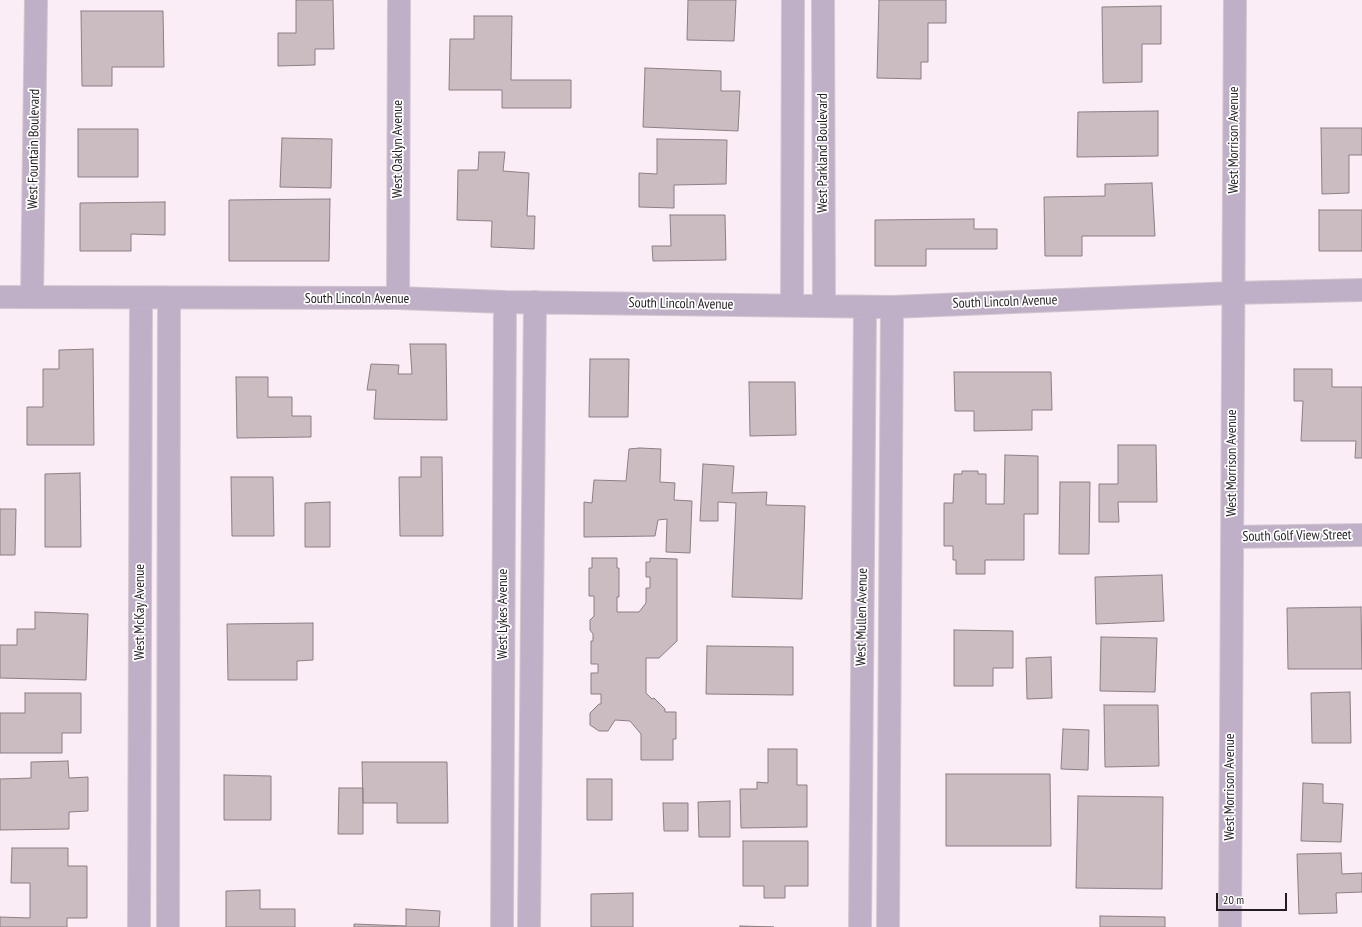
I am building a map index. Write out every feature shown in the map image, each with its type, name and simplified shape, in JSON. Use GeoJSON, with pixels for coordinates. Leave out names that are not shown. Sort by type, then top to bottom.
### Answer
{"type":"FeatureCollection","features":[{"type":"Feature","properties":{"kind":"street","name":"West Fountain Boulevard"},"geometry":{"type":"LineString","coordinates":[[32,297],[36,0]]}},
{"type":"Feature","properties":{"kind":"street","name":"West Oaklyn Avenue"},"geometry":{"type":"LineString","coordinates":[[398,298],[399,0]]}},
{"type":"Feature","properties":{"kind":"street"},"geometry":{"type":"LineString","coordinates":[[792,305],[793,0]]}},
{"type":"Feature","properties":{"kind":"street","name":"West Parkland Boulevard"},"geometry":{"type":"LineString","coordinates":[[823,0],[824,306]]}},
{"type":"Feature","properties":{"kind":"street","name":"West Morrison Avenue"},"geometry":{"type":"LineString","coordinates":[[1230,927],[1234,0]]}},
{"type":"Feature","properties":{"kind":"street","name":"South Lincoln Avenue"},"geometry":{"type":"LineString","coordinates":[[0,297],[398,298],[505,302],[892,307],[1233,293],[1362,290]]}},
{"type":"Feature","properties":{"kind":"street","name":"West McKay Avenue"},"geometry":{"type":"LineString","coordinates":[[139,927],[141,298]]}},
{"type":"Feature","properties":{"kind":"street","name":"West McKay Avenue"},"geometry":{"type":"LineString","coordinates":[[168,927],[169,298]]}},
{"type":"Feature","properties":{"kind":"street","name":"West Lykes Avenue"},"geometry":{"type":"LineString","coordinates":[[502,927],[505,302]]}},
{"type":"Feature","properties":{"kind":"street","name":"West Lykes Avenue"},"geometry":{"type":"LineString","coordinates":[[529,927],[534,302]]}},
{"type":"Feature","properties":{"kind":"street","name":"West Mullen Avenue"},"geometry":{"type":"LineString","coordinates":[[860,927],[865,307]]}},
{"type":"Feature","properties":{"kind":"street","name":"West Mullen Avenue"},"geometry":{"type":"LineString","coordinates":[[888,927],[892,307]]}},
{"type":"Feature","properties":{"kind":"street","name":"South Golf View Street"},"geometry":{"type":"LineString","coordinates":[[1232,537],[1362,535]]}},
{"type":"Feature","properties":{"kind":"street"},"geometry":{"type":"LineString","coordinates":[[140,656],[169,655]]}},
{"type":"Feature","properties":{"kind":"building"},"geometry":{"type":"Polygon","coordinates":[[[296,0],[333,0],[334,49],[315,49],[315,65],[278,66],[278,33],[296,33],[296,0]]]}},
{"type":"Feature","properties":{"kind":"building"},"geometry":{"type":"Polygon","coordinates":[[[688,0],[736,0],[734,41],[687,40],[688,0]]]}},
{"type":"Feature","properties":{"kind":"building"},"geometry":{"type":"Polygon","coordinates":[[[879,0],[946,0],[946,23],[928,23],[928,62],[921,62],[921,79],[877,78],[879,0]]]}},
{"type":"Feature","properties":{"kind":"building"},"geometry":{"type":"Polygon","coordinates":[[[1161,6],[1161,44],[1142,44],[1142,82],[1103,83],[1102,7],[1161,6]]]}},
{"type":"Feature","properties":{"kind":"building"},"geometry":{"type":"Polygon","coordinates":[[[81,11],[163,11],[164,67],[112,67],[112,86],[82,86],[81,11]]]}},
{"type":"Feature","properties":{"kind":"building"},"geometry":{"type":"Polygon","coordinates":[[[474,16],[512,16],[511,80],[571,80],[571,108],[502,108],[502,90],[449,90],[450,39],[474,39],[474,16]]]}},
{"type":"Feature","properties":{"kind":"building"},"geometry":{"type":"Polygon","coordinates":[[[645,68],[721,71],[721,91],[740,91],[738,131],[643,127],[645,68]]]}},
{"type":"Feature","properties":{"kind":"building"},"geometry":{"type":"Polygon","coordinates":[[[1158,111],[1158,156],[1077,157],[1078,112],[1158,111]]]}},
{"type":"Feature","properties":{"kind":"building"},"geometry":{"type":"Polygon","coordinates":[[[1321,128],[1362,128],[1362,155],[1349,155],[1349,193],[1322,194],[1321,128]]]}},
{"type":"Feature","properties":{"kind":"building"},"geometry":{"type":"Polygon","coordinates":[[[78,129],[138,129],[138,177],[78,177],[78,129]]]}},
{"type":"Feature","properties":{"kind":"building"},"geometry":{"type":"Polygon","coordinates":[[[282,138],[332,139],[331,188],[280,187],[282,138]]]}},
{"type":"Feature","properties":{"kind":"building"},"geometry":{"type":"Polygon","coordinates":[[[657,139],[727,140],[726,184],[674,185],[674,208],[639,207],[639,173],[657,174],[657,139]]]}},
{"type":"Feature","properties":{"kind":"building"},"geometry":{"type":"Polygon","coordinates":[[[479,152],[505,152],[503,171],[529,173],[527,216],[535,216],[534,249],[491,247],[492,221],[457,220],[458,170],[478,170],[479,152]]]}},
{"type":"Feature","properties":{"kind":"building"},"geometry":{"type":"Polygon","coordinates":[[[1152,183],[1155,236],[1082,236],[1082,256],[1045,256],[1044,197],[1105,196],[1105,184],[1152,183]]]}},
{"type":"Feature","properties":{"kind":"building"},"geometry":{"type":"Polygon","coordinates":[[[330,199],[329,261],[229,261],[229,200],[330,199]]]}},
{"type":"Feature","properties":{"kind":"building"},"geometry":{"type":"Polygon","coordinates":[[[165,202],[165,235],[131,234],[131,251],[80,251],[80,203],[165,202]]]}},
{"type":"Feature","properties":{"kind":"building"},"geometry":{"type":"Polygon","coordinates":[[[1319,210],[1362,210],[1362,251],[1319,251],[1319,210]]]}},
{"type":"Feature","properties":{"kind":"building"},"geometry":{"type":"Polygon","coordinates":[[[670,215],[725,215],[726,260],[653,261],[652,246],[671,246],[670,215]]]}},
{"type":"Feature","properties":{"kind":"building"},"geometry":{"type":"Polygon","coordinates":[[[974,219],[974,229],[997,229],[997,249],[926,249],[926,266],[875,266],[875,220],[974,219]]]}},
{"type":"Feature","properties":{"kind":"building"},"geometry":{"type":"Polygon","coordinates":[[[410,344],[446,344],[447,420],[374,419],[376,390],[367,390],[371,364],[399,365],[398,374],[412,374],[410,344]]]}},
{"type":"Feature","properties":{"kind":"building"},"geometry":{"type":"Polygon","coordinates":[[[93,349],[94,445],[27,445],[27,407],[43,407],[43,369],[59,369],[59,350],[93,349]]]}},
{"type":"Feature","properties":{"kind":"building"},"geometry":{"type":"Polygon","coordinates":[[[590,359],[629,359],[628,417],[589,417],[590,359]]]}},
{"type":"Feature","properties":{"kind":"building"},"geometry":{"type":"Polygon","coordinates":[[[1294,369],[1332,369],[1332,387],[1362,387],[1362,458],[1355,458],[1356,441],[1301,441],[1303,401],[1294,401],[1294,369]]]}},
{"type":"Feature","properties":{"kind":"building"},"geometry":{"type":"Polygon","coordinates":[[[954,372],[1051,372],[1052,410],[1032,410],[1032,430],[974,431],[974,411],[955,411],[954,372]]]}},
{"type":"Feature","properties":{"kind":"building"},"geometry":{"type":"Polygon","coordinates":[[[236,377],[268,377],[268,397],[292,397],[292,416],[311,416],[311,437],[237,438],[236,377]]]}},
{"type":"Feature","properties":{"kind":"building"},"geometry":{"type":"Polygon","coordinates":[[[749,382],[795,382],[796,435],[750,436],[749,382]]]}},
{"type":"Feature","properties":{"kind":"building"},"geometry":{"type":"Polygon","coordinates":[[[1118,445],[1156,445],[1157,502],[1118,502],[1119,522],[1099,522],[1099,484],[1118,484],[1118,445]]]}},
{"type":"Feature","properties":{"kind":"building"},"geometry":{"type":"Polygon","coordinates":[[[629,449],[661,449],[660,482],[675,483],[674,500],[692,501],[690,553],[666,552],[667,519],[658,520],[655,536],[584,537],[584,502],[592,503],[594,480],[626,481],[629,449]]]}},
{"type":"Feature","properties":{"kind":"building"},"geometry":{"type":"Polygon","coordinates":[[[1005,455],[1038,456],[1038,514],[1024,514],[1024,560],[985,560],[985,574],[956,574],[956,560],[953,560],[953,546],[944,546],[944,503],[953,503],[954,474],[962,474],[962,471],[978,471],[978,474],[986,474],[986,504],[1004,504],[1005,455]]]}},
{"type":"Feature","properties":{"kind":"building"},"geometry":{"type":"Polygon","coordinates":[[[421,457],[442,457],[443,536],[400,536],[399,477],[421,477],[421,457]]]}},
{"type":"Feature","properties":{"kind":"building"},"geometry":{"type":"Polygon","coordinates":[[[703,464],[734,466],[732,493],[767,492],[766,505],[805,506],[802,599],[732,597],[736,503],[718,502],[718,521],[700,521],[703,464]]]}},
{"type":"Feature","properties":{"kind":"building"},"geometry":{"type":"Polygon","coordinates":[[[80,473],[81,547],[45,547],[45,474],[80,473]]]}},
{"type":"Feature","properties":{"kind":"building"},"geometry":{"type":"Polygon","coordinates":[[[231,477],[273,477],[274,536],[232,536],[231,477]]]}},
{"type":"Feature","properties":{"kind":"building"},"geometry":{"type":"Polygon","coordinates":[[[1060,482],[1090,482],[1089,554],[1059,554],[1060,482]]]}},
{"type":"Feature","properties":{"kind":"building"},"geometry":{"type":"Polygon","coordinates":[[[330,502],[330,547],[305,547],[305,503],[330,502]]]}},
{"type":"Feature","properties":{"kind":"building"},"geometry":{"type":"Polygon","coordinates":[[[0,509],[16,509],[15,555],[0,555],[0,509]]]}},
{"type":"Feature","properties":{"kind":"building"},"geometry":{"type":"Polygon","coordinates":[[[592,558],[617,558],[617,568],[619,568],[619,597],[617,597],[617,612],[639,612],[646,603],[646,588],[650,588],[650,577],[646,577],[646,562],[650,562],[650,558],[677,559],[677,641],[659,658],[646,658],[646,693],[652,699],[654,698],[665,709],[665,712],[676,712],[676,739],[673,739],[673,760],[641,760],[641,734],[630,721],[615,720],[608,731],[599,731],[590,725],[590,713],[599,704],[601,704],[601,694],[591,694],[591,673],[598,673],[598,664],[591,664],[591,641],[593,641],[593,634],[590,630],[590,620],[594,616],[594,596],[589,596],[589,568],[592,568],[592,558]]]}},
{"type":"Feature","properties":{"kind":"building"},"geometry":{"type":"Polygon","coordinates":[[[1162,575],[1164,621],[1096,624],[1095,577],[1162,575]]]}},
{"type":"Feature","properties":{"kind":"building"},"geometry":{"type":"Polygon","coordinates":[[[1361,607],[1362,669],[1288,669],[1287,608],[1361,607]]]}},
{"type":"Feature","properties":{"kind":"building"},"geometry":{"type":"Polygon","coordinates":[[[35,612],[88,614],[86,680],[0,678],[0,645],[17,645],[17,629],[35,629],[35,612]]]}},
{"type":"Feature","properties":{"kind":"building"},"geometry":{"type":"Polygon","coordinates":[[[313,623],[313,660],[297,661],[297,680],[228,680],[227,624],[313,623]]]}},
{"type":"Feature","properties":{"kind":"building"},"geometry":{"type":"Polygon","coordinates":[[[954,630],[1013,631],[1013,668],[993,668],[993,686],[954,686],[954,630]]]}},
{"type":"Feature","properties":{"kind":"building"},"geometry":{"type":"Polygon","coordinates":[[[1101,637],[1157,638],[1155,692],[1100,691],[1101,637]]]}},
{"type":"Feature","properties":{"kind":"building"},"geometry":{"type":"Polygon","coordinates":[[[707,646],[793,647],[793,695],[706,694],[707,646]]]}},
{"type":"Feature","properties":{"kind":"building"},"geometry":{"type":"Polygon","coordinates":[[[1051,657],[1052,698],[1027,699],[1026,658],[1051,657]]]}},
{"type":"Feature","properties":{"kind":"building"},"geometry":{"type":"Polygon","coordinates":[[[1350,692],[1351,743],[1312,743],[1311,693],[1350,692]]]}},
{"type":"Feature","properties":{"kind":"building"},"geometry":{"type":"Polygon","coordinates":[[[25,693],[81,693],[81,733],[62,733],[62,753],[0,753],[0,713],[25,713],[25,693]]]}},
{"type":"Feature","properties":{"kind":"building"},"geometry":{"type":"Polygon","coordinates":[[[1104,705],[1158,705],[1159,766],[1105,767],[1104,705]]]}},
{"type":"Feature","properties":{"kind":"building"},"geometry":{"type":"Polygon","coordinates":[[[1063,729],[1089,730],[1088,770],[1061,769],[1063,729]]]}},
{"type":"Feature","properties":{"kind":"building"},"geometry":{"type":"Polygon","coordinates":[[[768,749],[797,749],[797,785],[807,785],[807,827],[741,828],[740,789],[757,789],[757,782],[768,783],[768,749]]]}},
{"type":"Feature","properties":{"kind":"building"},"geometry":{"type":"Polygon","coordinates":[[[68,761],[69,778],[88,777],[88,811],[69,812],[69,829],[0,830],[0,779],[31,778],[31,762],[68,761]]]}},
{"type":"Feature","properties":{"kind":"building"},"geometry":{"type":"Polygon","coordinates":[[[362,762],[447,762],[448,823],[397,823],[397,803],[363,803],[362,762]]]}},
{"type":"Feature","properties":{"kind":"building"},"geometry":{"type":"Polygon","coordinates":[[[946,774],[1050,774],[1051,846],[946,846],[946,774]]]}},
{"type":"Feature","properties":{"kind":"building"},"geometry":{"type":"Polygon","coordinates":[[[224,775],[271,776],[271,820],[224,820],[224,775]]]}},
{"type":"Feature","properties":{"kind":"building"},"geometry":{"type":"Polygon","coordinates":[[[587,779],[612,779],[612,820],[587,820],[587,779]]]}},
{"type":"Feature","properties":{"kind":"building"},"geometry":{"type":"Polygon","coordinates":[[[1303,783],[1323,784],[1323,803],[1343,804],[1341,842],[1301,841],[1303,783]]]}},
{"type":"Feature","properties":{"kind":"building"},"geometry":{"type":"Polygon","coordinates":[[[339,788],[363,788],[363,834],[338,834],[339,788]]]}},
{"type":"Feature","properties":{"kind":"building"},"geometry":{"type":"Polygon","coordinates":[[[1078,796],[1163,797],[1162,889],[1076,888],[1078,796]]]}},
{"type":"Feature","properties":{"kind":"building"},"geometry":{"type":"Polygon","coordinates":[[[730,801],[730,837],[699,837],[698,802],[730,801]]]}},
{"type":"Feature","properties":{"kind":"building"},"geometry":{"type":"Polygon","coordinates":[[[663,803],[688,803],[688,831],[664,831],[663,803]]]}},
{"type":"Feature","properties":{"kind":"building"},"geometry":{"type":"Polygon","coordinates":[[[743,841],[808,841],[808,886],[785,886],[785,898],[764,898],[764,886],[743,886],[743,841]]]}},
{"type":"Feature","properties":{"kind":"building"},"geometry":{"type":"Polygon","coordinates":[[[12,848],[68,848],[68,866],[87,866],[87,918],[67,918],[67,927],[0,927],[0,917],[30,918],[30,883],[11,883],[12,848]]]}},
{"type":"Feature","properties":{"kind":"building"},"geometry":{"type":"Polygon","coordinates":[[[1341,853],[1342,874],[1362,873],[1362,892],[1336,893],[1337,913],[1299,914],[1297,854],[1341,853]]]}},
{"type":"Feature","properties":{"kind":"building"},"geometry":{"type":"Polygon","coordinates":[[[260,890],[260,909],[295,909],[295,927],[226,927],[226,891],[260,890]]]}},
{"type":"Feature","properties":{"kind":"building"},"geometry":{"type":"Polygon","coordinates":[[[633,893],[633,927],[591,927],[591,894],[633,893]]]}},
{"type":"Feature","properties":{"kind":"building"},"geometry":{"type":"Polygon","coordinates":[[[406,909],[440,911],[439,927],[354,927],[354,924],[406,926],[406,909]]]}},
{"type":"Feature","properties":{"kind":"building"},"geometry":{"type":"Polygon","coordinates":[[[1100,916],[1165,917],[1165,927],[1100,927],[1100,916]]]}},
{"type":"Feature","properties":{"kind":"building"},"geometry":{"type":"Polygon","coordinates":[[[740,926],[774,927],[740,927],[740,926]]]}}]}
